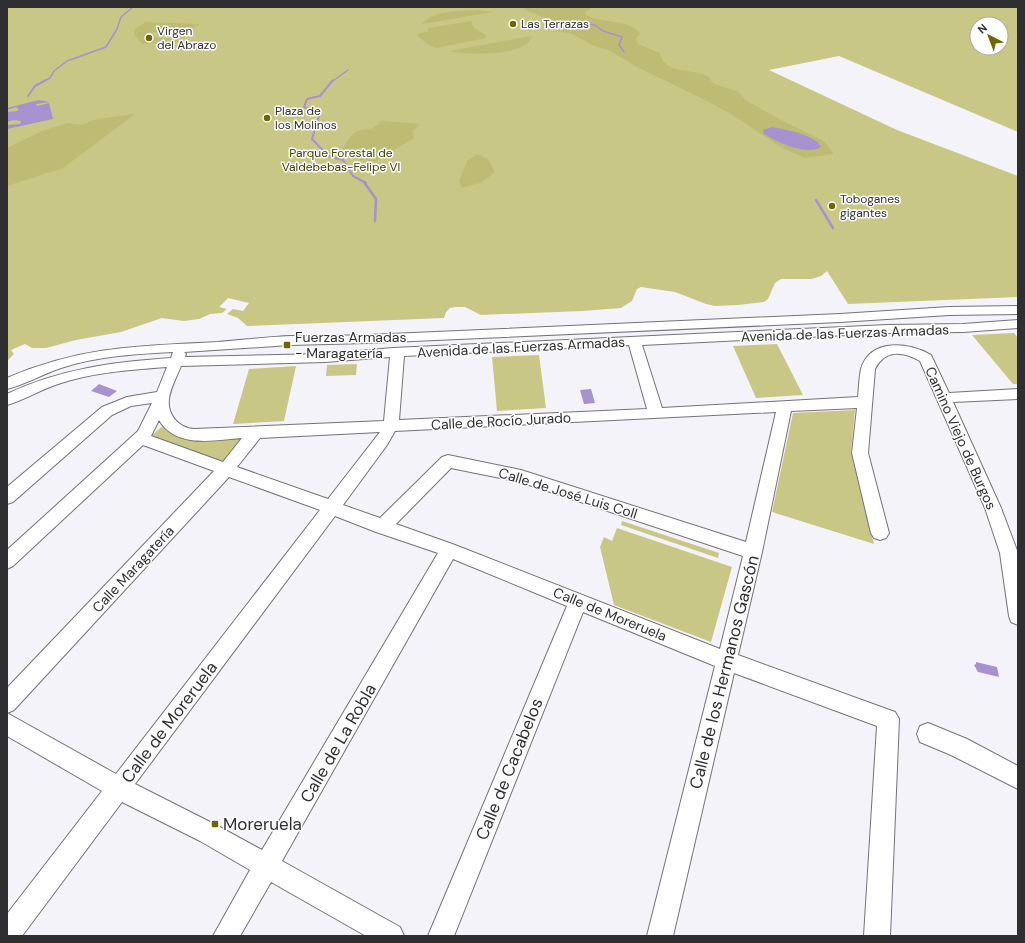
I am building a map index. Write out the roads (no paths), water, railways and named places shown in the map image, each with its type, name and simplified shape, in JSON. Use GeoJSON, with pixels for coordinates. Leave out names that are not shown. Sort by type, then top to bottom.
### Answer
{"type":"FeatureCollection","features":[{"type":"Feature","properties":{"kind":"street","name":"Avenida de las Fuerzas Armadas"},"geometry":{"type":"LineString","coordinates":[[7,384],[47,368],[84,357],[128,350],[260,344],[299,340],[374,339],[855,317],[948,311],[1018,310]]}},
{"type":"Feature","properties":{"kind":"street","name":"Avenida de las Fuerzas Armadas"},"geometry":{"type":"LineString","coordinates":[[7,400],[52,381],[80,372],[120,365],[258,358],[326,358],[393,352],[888,329],[962,328],[1018,324]]}},
{"type":"Feature","properties":{"kind":"street"},"geometry":{"type":"LineString","coordinates":[[637,341],[635,344],[636,350],[656,414]]}},
{"type":"Feature","properties":{"kind":"street"},"geometry":{"type":"LineString","coordinates":[[7,561],[147,431],[180,350],[179,347]]}},
{"type":"Feature","properties":{"kind":"street","name":"Camino Viejo de Burgos"},"geometry":{"type":"LineString","coordinates":[[880,533],[860,453],[868,369],[873,358],[880,353],[891,349],[906,350],[919,353],[926,358],[1013,554],[1018,616]]}},
{"type":"Feature","properties":{"kind":"street"},"geometry":{"type":"LineString","coordinates":[[332,509],[382,441],[391,426],[397,358],[397,355],[393,352]]}},
{"type":"Feature","properties":{"kind":"street"},"geometry":{"type":"LineString","coordinates":[[943,398],[1018,394]]}},
{"type":"Feature","properties":{"kind":"street"},"geometry":{"type":"LineString","coordinates":[[7,497],[107,412],[133,400],[161,396]]}},
{"type":"Feature","properties":{"kind":"street","name":"Calle de Rocío Jurado"},"geometry":{"type":"LineString","coordinates":[[161,396],[165,419],[168,423],[185,433],[194,435],[656,414],[866,402]]}},
{"type":"Feature","properties":{"kind":"street","name":"Calle de los Hermanos Gascón"},"geometry":{"type":"LineString","coordinates":[[660,936],[753,552],[785,407]]}},
{"type":"Feature","properties":{"kind":"street","name":"Calle Maragatería"},"geometry":{"type":"LineString","coordinates":[[7,703],[225,470],[256,432]]}},
{"type":"Feature","properties":{"kind":"street","name":"Calle de Moreruela"},"geometry":{"type":"LineString","coordinates":[[140,438],[448,550],[727,661],[888,719],[877,936]]}},
{"type":"Feature","properties":{"kind":"street","name":"Calle de José Luis Coll"},"geometry":{"type":"LineString","coordinates":[[382,527],[448,461],[521,476],[753,552]]}},
{"type":"Feature","properties":{"kind":"street","name":"Calle de Moreruela"},"geometry":{"type":"LineString","coordinates":[[7,935],[332,509]]}},
{"type":"Feature","properties":{"kind":"street","name":"Calle de La Robla"},"geometry":{"type":"LineString","coordinates":[[226,936],[448,550]]}},
{"type":"Feature","properties":{"kind":"street","name":"Calle de Cacabelos"},"geometry":{"type":"LineString","coordinates":[[441,936],[578,601]]}},
{"type":"Feature","properties":{"kind":"street"},"geometry":{"type":"LineString","coordinates":[[7,724],[119,788],[208,833],[391,936]]}},
{"type":"Feature","properties":{"kind":"street"},"geometry":{"type":"LineString","coordinates":[[928,734],[959,747],[1018,778]]}},
{"type":"Feature","properties":{"kind":"waterway"},"geometry":{"type":"LineString","coordinates":[[46,80],[50,78],[54,71],[67,61],[106,47],[117,29],[121,17],[133,7]]}},
{"type":"Feature","properties":{"kind":"waterway"},"geometry":{"type":"LineString","coordinates":[[571,23],[595,25],[603,31],[622,37],[619,45],[624,52]]}},
{"type":"Feature","properties":{"kind":"waterway"},"geometry":{"type":"LineString","coordinates":[[333,81],[348,70]]}},
{"type":"Feature","properties":{"kind":"waterway"},"geometry":{"type":"LineString","coordinates":[[28,96],[35,86],[46,80]]}},
{"type":"Feature","properties":{"kind":"waterway"},"geometry":{"type":"LineString","coordinates":[[333,80],[320,96],[307,99],[304,107],[320,113],[312,139],[328,156],[343,160],[353,176],[366,183]]}},
{"type":"Feature","properties":{"kind":"waterway"},"geometry":{"type":"LineString","coordinates":[[364,182],[376,199],[375,221]]}},
{"type":"Feature","properties":{"kind":"waterway"},"geometry":{"type":"LineString","coordinates":[[816,200],[833,228]]}},
{"type":"Feature","properties":{"kind":"place","name":"Las Terrazas"},"geometry":{"type":"Point","coordinates":[513,24]}},
{"type":"Feature","properties":{"kind":"place","name":"Virgen del Abrazo"},"geometry":{"type":"Point","coordinates":[149,38]}},
{"type":"Feature","properties":{"kind":"place","name":"Plaza de los Molinos"},"geometry":{"type":"Point","coordinates":[267,118]}},
{"type":"Feature","properties":{"kind":"place","name":"Toboganes gigantes"},"geometry":{"type":"Point","coordinates":[832,206]}},
{"type":"Feature","properties":{"kind":"place","name":"Fuerzas Armadas - Maragatería"},"geometry":{"type":"Point","coordinates":[287,345]}},
{"type":"Feature","properties":{"kind":"place","name":"Moreruela"},"geometry":{"type":"Point","coordinates":[215,824]}},
{"type":"Feature","properties":{"kind":"park label","name":"Parque Forestal de Valdebebas-Felipe VI"},"geometry":{"type":"Point","coordinates":[341,160]}}]}
